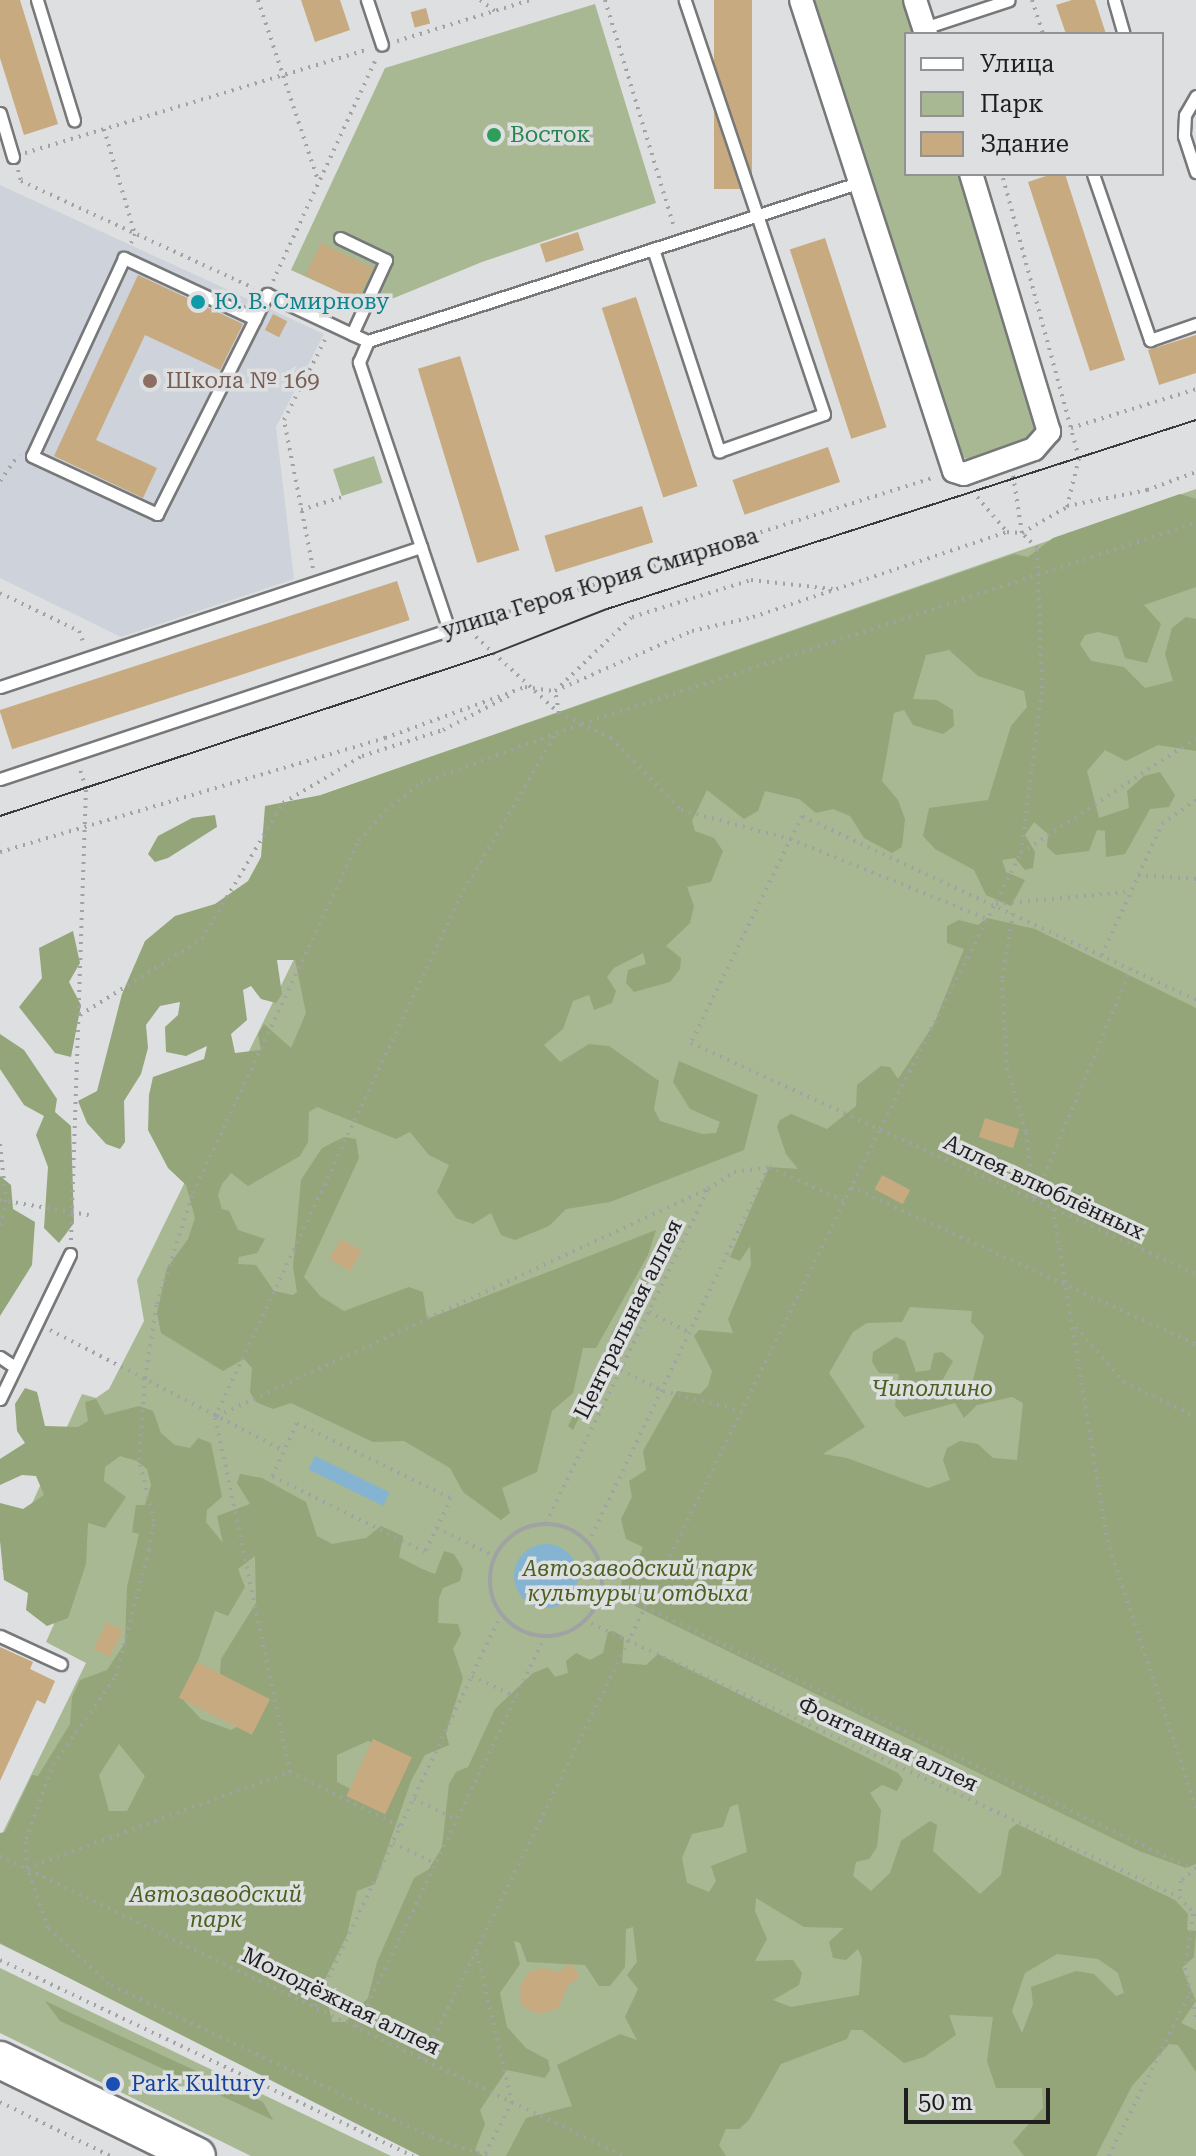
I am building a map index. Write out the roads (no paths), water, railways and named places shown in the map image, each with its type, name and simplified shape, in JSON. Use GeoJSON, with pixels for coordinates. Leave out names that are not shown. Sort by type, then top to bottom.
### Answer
{"type":"FeatureCollection","features":[{"type":"Feature","properties":{"kind":"main road"},"geometry":{"type":"LineString","coordinates":[[0,2060],[197,2156]]}},
{"type":"Feature","properties":{"kind":"street"},"geometry":{"type":"LineString","coordinates":[[801,0],[959,473],[1034,449],[1049,432],[972,176]]}},
{"type":"Feature","properties":{"kind":"street"},"geometry":{"type":"LineString","coordinates":[[915,0],[925,31]]}},
{"type":"Feature","properties":{"kind":"lane"},"geometry":{"type":"LineString","coordinates":[[37,0],[74,120]]}},
{"type":"Feature","properties":{"kind":"lane"},"geometry":{"type":"LineString","coordinates":[[367,0],[382,45]]}},
{"type":"Feature","properties":{"kind":"lane"},"geometry":{"type":"LineString","coordinates":[[653,249],[719,451],[824,414],[685,0]]}},
{"type":"Feature","properties":{"kind":"lane"},"geometry":{"type":"LineString","coordinates":[[925,31],[1009,0]]}},
{"type":"Feature","properties":{"kind":"lane"},"geometry":{"type":"LineString","coordinates":[[1114,0],[1123,32]]}},
{"type":"Feature","properties":{"kind":"lane"},"geometry":{"type":"LineString","coordinates":[[1196,96],[1185,115],[1184,136],[1196,172]]}},
{"type":"Feature","properties":{"kind":"lane"},"geometry":{"type":"LineString","coordinates":[[0,113],[13,157]]}},
{"type":"Feature","properties":{"kind":"lane"},"geometry":{"type":"LineString","coordinates":[[1094,176],[1150,340],[1196,324]]}},
{"type":"Feature","properties":{"kind":"lane"},"geometry":{"type":"LineString","coordinates":[[255,319],[124,258],[32,456],[157,514],[255,319],[267,294],[368,341],[861,182]]}},
{"type":"Feature","properties":{"kind":"lane"},"geometry":{"type":"LineString","coordinates":[[340,238],[386,260],[352,334]]}},
{"type":"Feature","properties":{"kind":"lane"},"geometry":{"type":"LineString","coordinates":[[0,687],[421,547],[359,362],[368,341]]}},
{"type":"Feature","properties":{"kind":"lane","name":"улица Героя Юрия Смирнова"},"geometry":{"type":"LineString","coordinates":[[0,779],[449,630],[421,547]]}},
{"type":"Feature","properties":{"kind":"lane"},"geometry":{"type":"LineString","coordinates":[[0,1399],[70,1254]]}},
{"type":"Feature","properties":{"kind":"lane"},"geometry":{"type":"LineString","coordinates":[[0,1357],[15,1367]]}},
{"type":"Feature","properties":{"kind":"lane"},"geometry":{"type":"LineString","coordinates":[[0,1636],[61,1664]]}},
{"type":"Feature","properties":{"kind":"water"},"geometry":{"type":"Polygon","coordinates":[[[315,1456],[390,1492],[383,1506],[308,1469],[315,1456]]]}},
{"type":"Feature","properties":{"kind":"water"},"geometry":{"type":"Polygon","coordinates":[[[540,1544],[552,1544],[569,1553],[576,1564],[576,1588],[569,1599],[552,1608],[540,1608],[528,1603],[519,1594],[514,1582],[514,1570],[519,1558],[528,1549],[540,1544]]]}},
{"type":"Feature","properties":{"kind":"tram line"},"geometry":{"type":"LineString","coordinates":[[0,816],[492,654],[607,609],[1196,420]]}},
{"type":"Feature","properties":{"kind":"place","name":"Восток"},"geometry":{"type":"Point","coordinates":[494,135]}},
{"type":"Feature","properties":{"kind":"place","name":"Ю. В. Смирнову"},"geometry":{"type":"Point","coordinates":[198,302]}},
{"type":"Feature","properties":{"kind":"place","name":"Школа № 169"},"geometry":{"type":"Point","coordinates":[150,381]}},
{"type":"Feature","properties":{"kind":"place","name":"Park Kultury"},"geometry":{"type":"Point","coordinates":[113,2084]}},
{"type":"Feature","properties":{"kind":"park label","name":"Чиполлино"},"geometry":{"type":"Point","coordinates":[932,1389]}},
{"type":"Feature","properties":{"kind":"park label","name":"Автозаводский парк культуры и отдыха"},"geometry":{"type":"Point","coordinates":[638,1580]}},
{"type":"Feature","properties":{"kind":"park label","name":"Автозаводский парк"},"geometry":{"type":"Point","coordinates":[216,1906]}}]}
